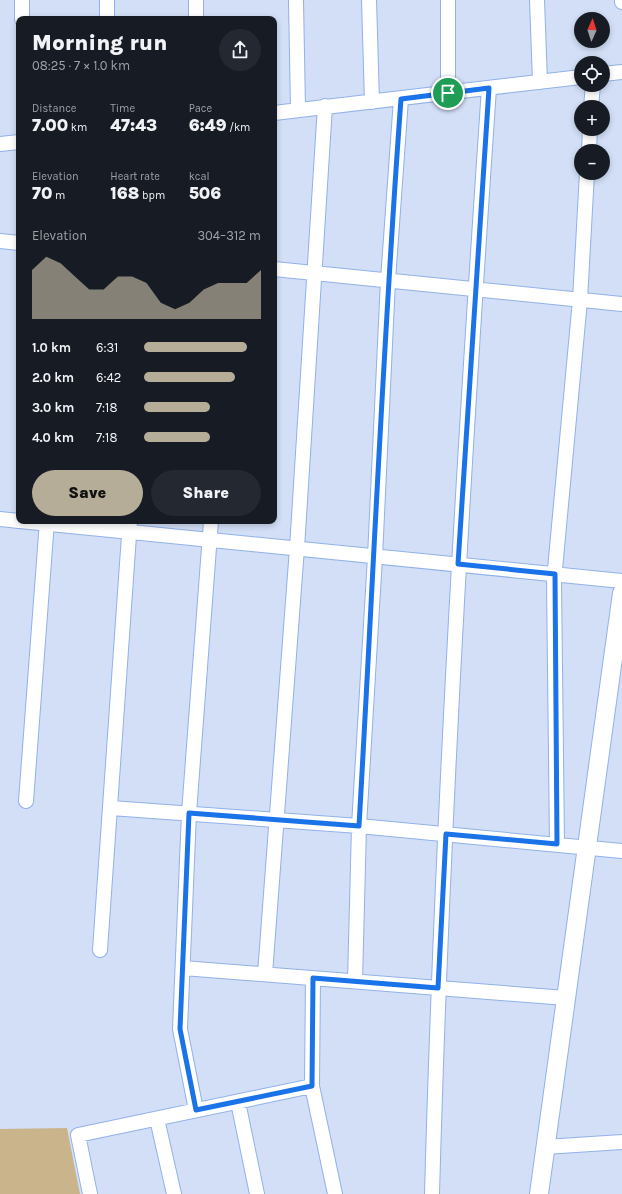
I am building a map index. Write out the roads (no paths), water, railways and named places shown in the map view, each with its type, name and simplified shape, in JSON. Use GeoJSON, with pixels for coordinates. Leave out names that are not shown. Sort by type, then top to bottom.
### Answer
{"type":"FeatureCollection","features":[{"type":"Feature","properties":{"kind":"street"},"geometry":{"type":"LineString","coordinates":[[22,0],[22,16]]}},
{"type":"Feature","properties":{"kind":"street"},"geometry":{"type":"LineString","coordinates":[[107,0],[107,16]]}},
{"type":"Feature","properties":{"kind":"street"},"geometry":{"type":"LineString","coordinates":[[196,0],[196,16]]}},
{"type":"Feature","properties":{"kind":"street"},"geometry":{"type":"LineString","coordinates":[[296,0],[298,109]]}},
{"type":"Feature","properties":{"kind":"street"},"geometry":{"type":"LineString","coordinates":[[369,0],[372,102]]}},
{"type":"Feature","properties":{"kind":"street"},"geometry":{"type":"LineString","coordinates":[[448,0],[448,93]]}},
{"type":"Feature","properties":{"kind":"street"},"geometry":{"type":"LineString","coordinates":[[537,0],[540,82]]}},
{"type":"Feature","properties":{"kind":"street"},"geometry":{"type":"LineString","coordinates":[[610,73],[622,72]]}},
{"type":"Feature","properties":{"kind":"street"},"geometry":{"type":"LineString","coordinates":[[277,112],[574,78]]}},
{"type":"Feature","properties":{"kind":"street"},"geometry":{"type":"LineString","coordinates":[[432,1194],[438,988],[458,564],[489,88]]}},
{"type":"Feature","properties":{"kind":"street"},"geometry":{"type":"LineString","coordinates":[[355,981],[359,826],[375,557],[388,280],[401,99]]}},
{"type":"Feature","properties":{"kind":"street"},"geometry":{"type":"LineString","coordinates":[[265,974],[297,548],[313,273],[325,106]]}},
{"type":"Feature","properties":{"kind":"street"},"geometry":{"type":"LineString","coordinates":[[0,144],[16,142]]}},
{"type":"Feature","properties":{"kind":"street"},"geometry":{"type":"LineString","coordinates":[[557,844],[555,574],[580,300],[587,180]]}},
{"type":"Feature","properties":{"kind":"street"},"geometry":{"type":"LineString","coordinates":[[0,241],[16,243]]}},
{"type":"Feature","properties":{"kind":"street"},"geometry":{"type":"LineString","coordinates":[[277,269],[622,304]]}},
{"type":"Feature","properties":{"kind":"street"},"geometry":{"type":"LineString","coordinates":[[0,519],[16,521]]}},
{"type":"Feature","properties":{"kind":"street"},"geometry":{"type":"LineString","coordinates":[[26,801],[47,524]]}},
{"type":"Feature","properties":{"kind":"street"},"geometry":{"type":"LineString","coordinates":[[80,524],[130,527],[210,540],[622,581]]}},
{"type":"Feature","properties":{"kind":"street"},"geometry":{"type":"LineString","coordinates":[[196,1110],[180,1029],[189,813],[211,524]]}},
{"type":"Feature","properties":{"kind":"street"},"geometry":{"type":"LineString","coordinates":[[100,950],[130,527]]}},
{"type":"Feature","properties":{"kind":"street"},"geometry":{"type":"LineString","coordinates":[[539,1194],[622,593]]}},
{"type":"Feature","properties":{"kind":"street"},"geometry":{"type":"LineString","coordinates":[[110,808],[359,826],[622,851]]}},
{"type":"Feature","properties":{"kind":"street"},"geometry":{"type":"LineString","coordinates":[[183,968],[566,998]]}},
{"type":"Feature","properties":{"kind":"street"},"geometry":{"type":"LineString","coordinates":[[313,978],[312,1086],[335,1194]]}},
{"type":"Feature","properties":{"kind":"street"},"geometry":{"type":"LineString","coordinates":[[90,1194],[78,1135],[312,1086]]}},
{"type":"Feature","properties":{"kind":"street"},"geometry":{"type":"LineString","coordinates":[[238,1102],[257,1194]]}},
{"type":"Feature","properties":{"kind":"street"},"geometry":{"type":"LineString","coordinates":[[157,1119],[174,1194]]}},
{"type":"Feature","properties":{"kind":"street"},"geometry":{"type":"LineString","coordinates":[[545,1147],[622,1142]]}}]}
